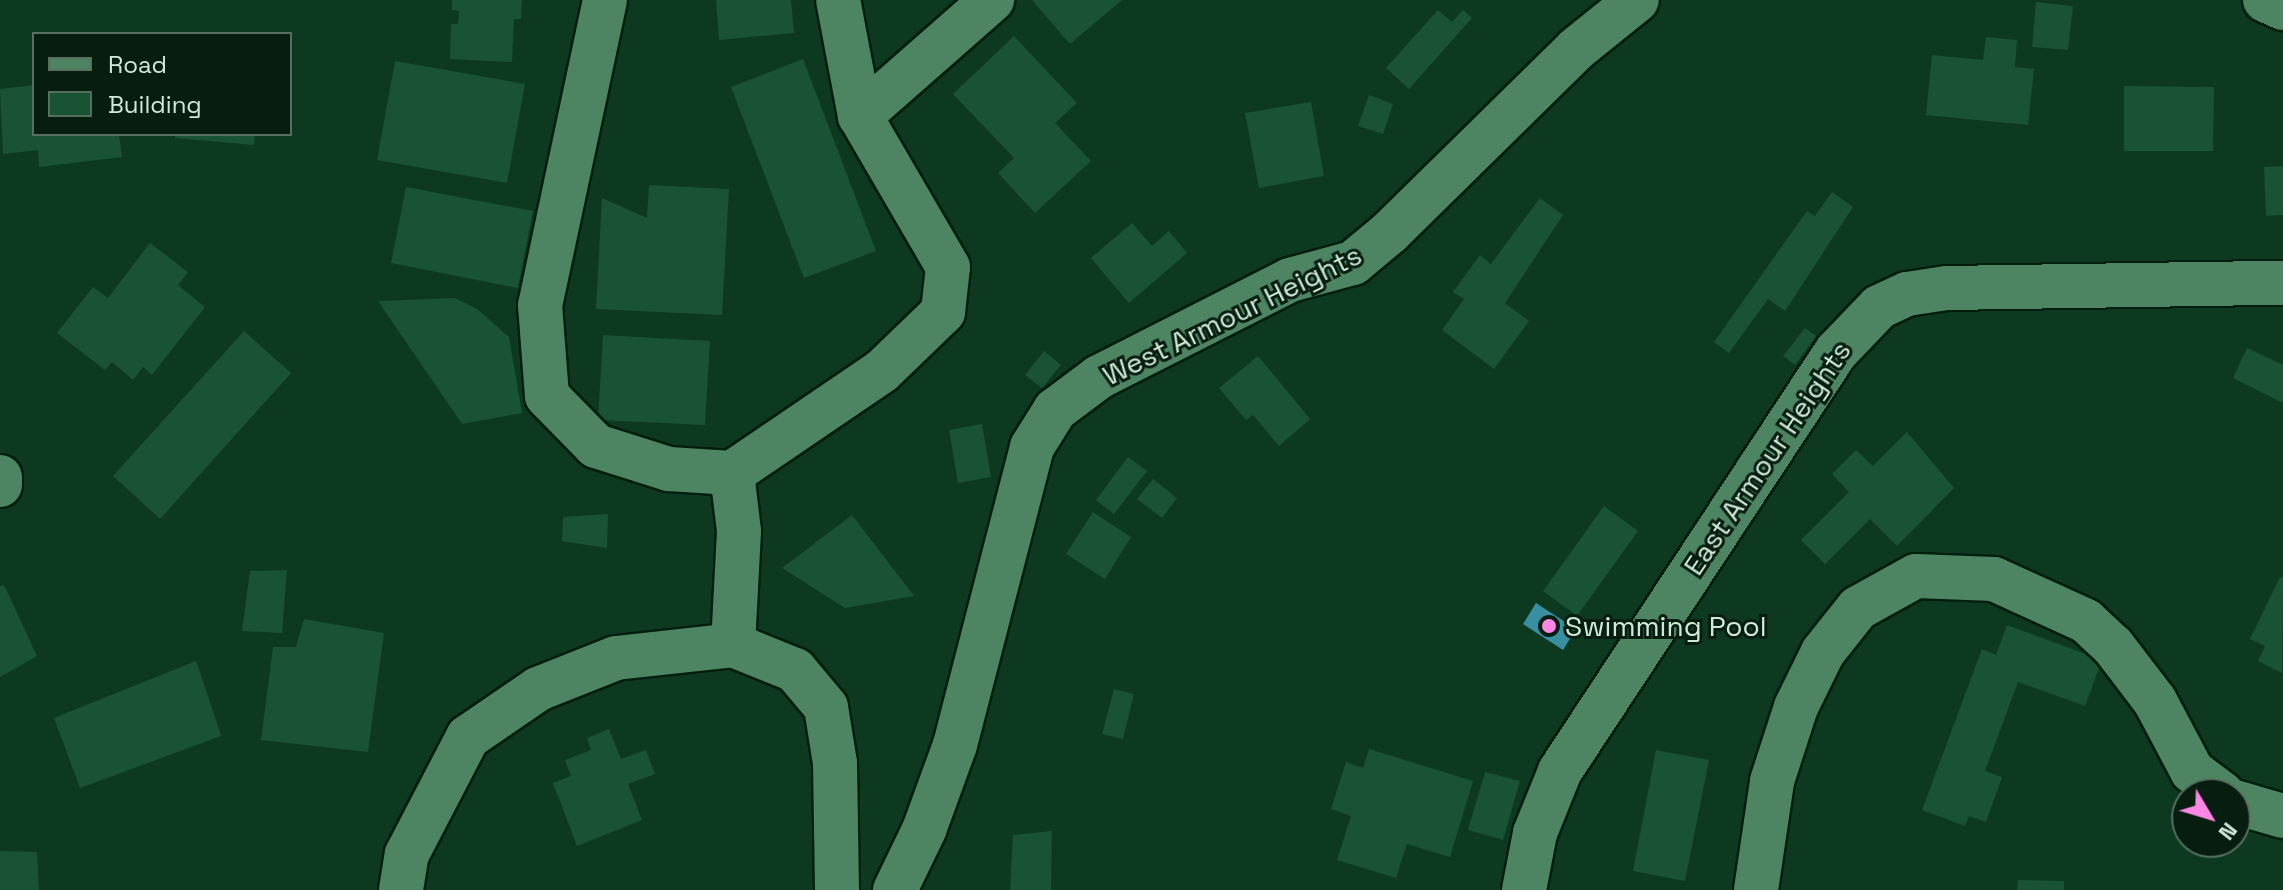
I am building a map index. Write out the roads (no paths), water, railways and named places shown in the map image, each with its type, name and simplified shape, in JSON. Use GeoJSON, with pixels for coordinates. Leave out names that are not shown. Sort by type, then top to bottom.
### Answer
{"type":"FeatureCollection","features":[{"type":"Feature","properties":{"kind":"street"},"geometry":{"type":"LineString","coordinates":[[605,0],[540,305],[547,396],[596,446],[669,469],[732,473],[882,371],[943,312],[948,267],[860,116],[838,0]]}},
{"type":"Feature","properties":{"kind":"street"},"geometry":{"type":"LineString","coordinates":[[860,116],[992,0]]}},
{"type":"Feature","properties":{"kind":"street","name":"West Armour Heights"},"geometry":{"type":"LineString","coordinates":[[895,890],[924,830],[955,745],[1032,447],[1055,410],[1099,377],[1290,280],[1353,263],[1576,49],[1637,0]]}},
{"type":"Feature","properties":{"kind":"street"},"geometry":{"type":"LineString","coordinates":[[2265,0],[2283,8]]}},
{"type":"Feature","properties":{"kind":"street","name":"East Armour Heights"},"geometry":{"type":"LineString","coordinates":[[1524,890],[1535,833],[1560,771],[1836,352],[1879,307],[1907,294],[1947,288],[2283,283]]}},
{"type":"Feature","properties":{"kind":"street"},"geometry":{"type":"LineString","coordinates":[[732,473],[739,531],[733,645]]}},
{"type":"Feature","properties":{"kind":"street"},"geometry":{"type":"LineString","coordinates":[[0,477],[0,485]]}},
{"type":"Feature","properties":{"kind":"street"},"geometry":{"type":"LineString","coordinates":[[1756,890],[1772,781],[1796,707],[1823,652],[1858,608],[1916,576],[1994,579],[2086,621],[2113,646],[2155,701],[2192,771],[2201,778]]}},
{"type":"Feature","properties":{"kind":"street"},"geometry":{"type":"LineString","coordinates":[[401,890],[407,854],[468,737],[538,689],[616,658],[733,645],[795,670],[826,707],[835,763],[837,890]]}},
{"type":"Feature","properties":{"kind":"street"},"geometry":{"type":"LineString","coordinates":[[2251,807],[2283,816]]}},
{"type":"Feature","properties":{"kind":"water","name":"Swimming Pool"},"geometry":{"type":"Polygon","coordinates":[[[1536,603],[1576,629],[1563,650],[1523,624],[1536,603]]]}},
{"type":"Feature","properties":{"kind":"place","name":"Swimming Pool"},"geometry":{"type":"Point","coordinates":[1549,626]}}]}
